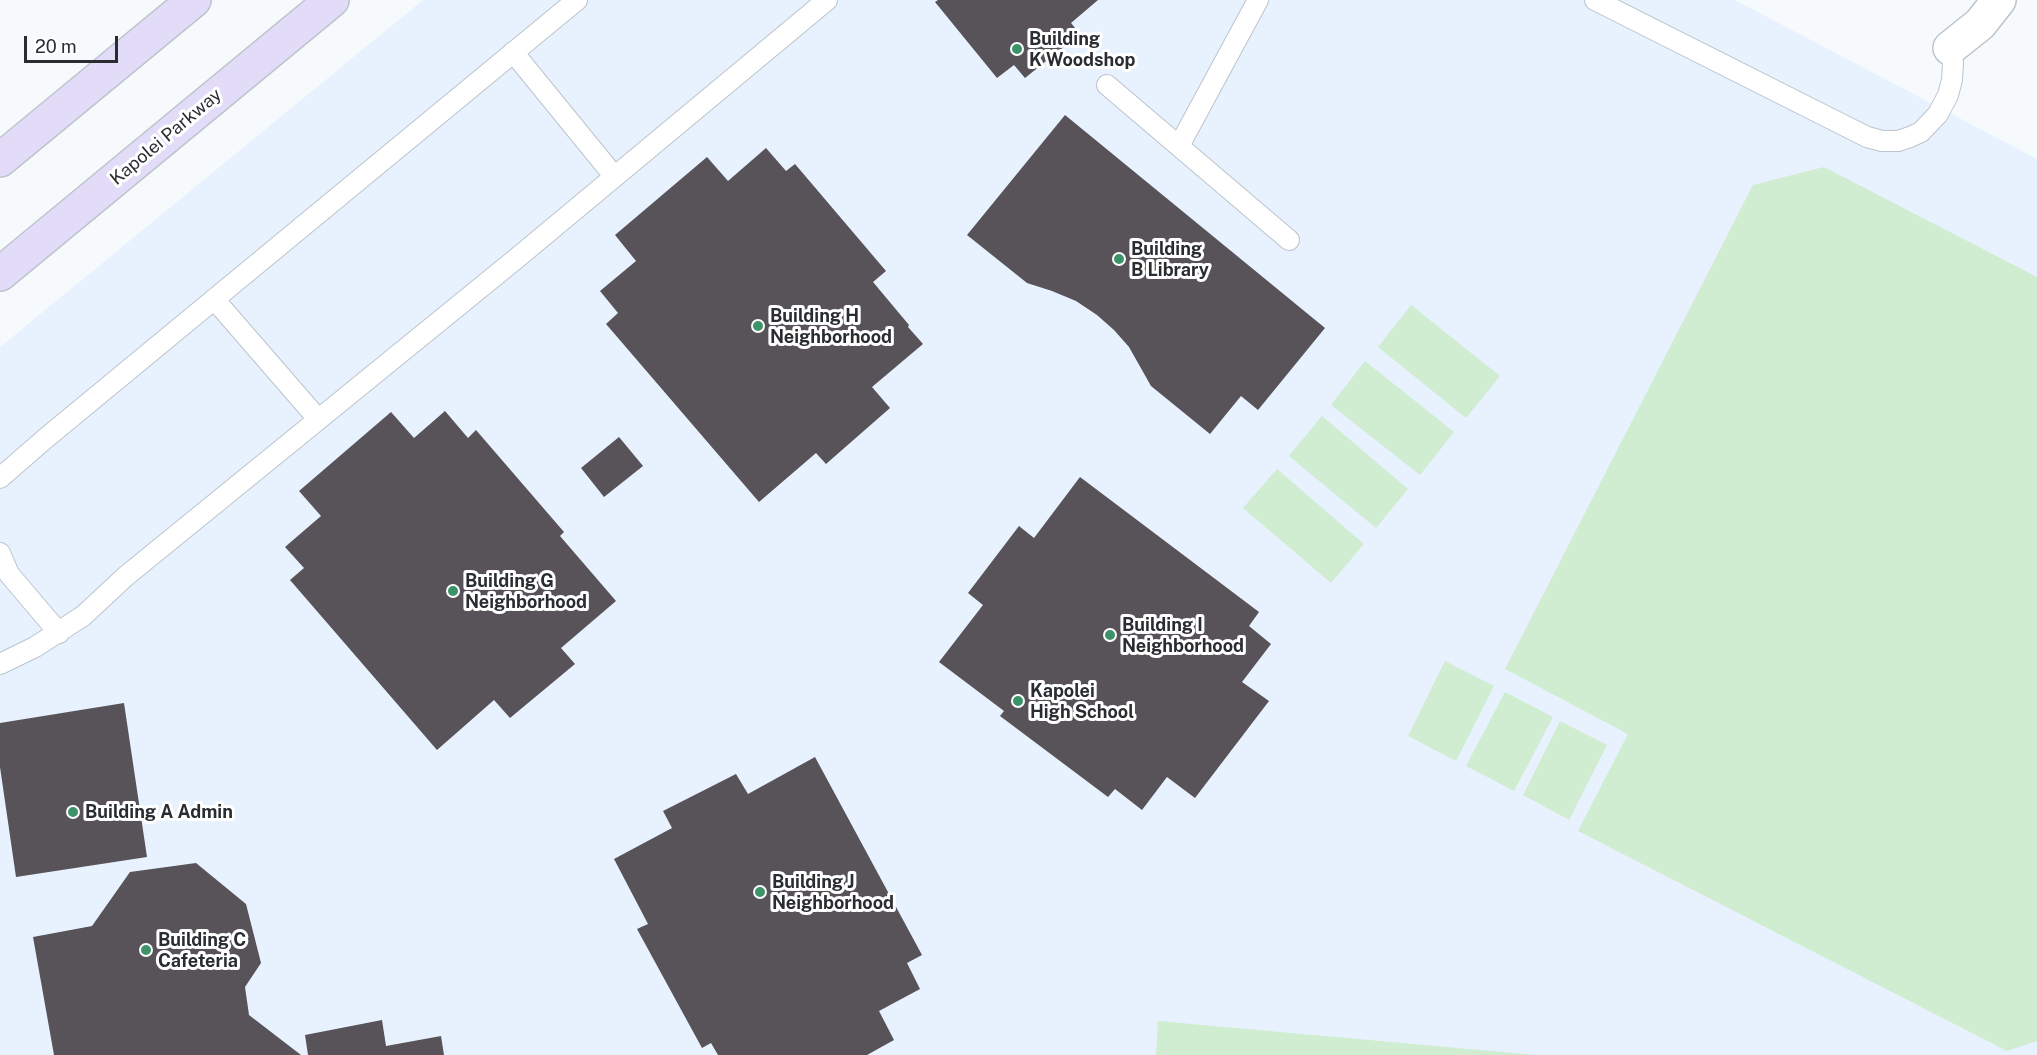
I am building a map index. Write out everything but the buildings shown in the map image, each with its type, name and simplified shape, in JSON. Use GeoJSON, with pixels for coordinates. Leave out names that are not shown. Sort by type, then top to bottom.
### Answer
{"type":"FeatureCollection","features":[{"type":"Feature","properties":{"kind":"main road"},"geometry":{"type":"LineString","coordinates":[[0,160],[194,0]]}},
{"type":"Feature","properties":{"kind":"main road","name":"Kapolei Parkway"},"geometry":{"type":"LineString","coordinates":[[0,274],[332,0]]}},
{"type":"Feature","properties":{"kind":"street"},"geometry":{"type":"LineString","coordinates":[[1950,48],[1980,24],[1999,0]]}},
{"type":"Feature","properties":{"kind":"lane"},"geometry":{"type":"LineString","coordinates":[[0,478],[577,0]]}},
{"type":"Feature","properties":{"kind":"lane"},"geometry":{"type":"LineString","coordinates":[[0,664],[59,633],[83,616],[126,576],[517,258],[826,0]]}},
{"type":"Feature","properties":{"kind":"lane"},"geometry":{"type":"LineString","coordinates":[[1179,146],[1258,0]]}},
{"type":"Feature","properties":{"kind":"lane"},"geometry":{"type":"LineString","coordinates":[[1595,0],[1867,137],[1882,141],[1898,141],[1921,132],[1938,114],[1948,95],[1952,80],[1953,63],[1950,48]]}},
{"type":"Feature","properties":{"kind":"lane"},"geometry":{"type":"LineString","coordinates":[[513,52],[615,176]]}},
{"type":"Feature","properties":{"kind":"lane"},"geometry":{"type":"LineString","coordinates":[[1107,85],[1289,240]]}},
{"type":"Feature","properties":{"kind":"lane"},"geometry":{"type":"LineString","coordinates":[[214,299],[318,419]]}},
{"type":"Feature","properties":{"kind":"lane"},"geometry":{"type":"LineString","coordinates":[[0,553],[5,572],[59,633]]}},
{"type":"Feature","properties":{"kind":"shaded area","name":"Kapolei High School"},"geometry":{"type":"Polygon","coordinates":[[[423,0],[1735,0],[2037,159],[2037,1055],[0,1055],[0,347],[423,0]]]}},
{"type":"Feature","properties":{"kind":"green space"},"geometry":{"type":"Polygon","coordinates":[[[1824,167],[2037,277],[2037,1041],[2007,1051],[1578,831],[1628,734],[1505,669],[1753,185],[1824,167]]]}},
{"type":"Feature","properties":{"kind":"green space"},"geometry":{"type":"Polygon","coordinates":[[[1411,305],[1500,376],[1466,418],[1378,347],[1411,305]]]}},
{"type":"Feature","properties":{"kind":"green space"},"geometry":{"type":"Polygon","coordinates":[[[1365,361],[1454,432],[1420,475],[1331,405],[1365,361]]]}},
{"type":"Feature","properties":{"kind":"green space"},"geometry":{"type":"Polygon","coordinates":[[[1322,416],[1408,489],[1376,528],[1289,456],[1322,416]]]}},
{"type":"Feature","properties":{"kind":"green space"},"geometry":{"type":"Polygon","coordinates":[[[1277,469],[1364,544],[1331,583],[1243,508],[1277,469]]]}},
{"type":"Feature","properties":{"kind":"green space"},"geometry":{"type":"Polygon","coordinates":[[[1445,661],[1494,686],[1456,761],[1408,736],[1445,661]]]}},
{"type":"Feature","properties":{"kind":"green space"},"geometry":{"type":"Polygon","coordinates":[[[1505,692],[1553,717],[1514,791],[1466,766],[1505,692]]]}},
{"type":"Feature","properties":{"kind":"green space"},"geometry":{"type":"Polygon","coordinates":[[[1560,721],[1607,745],[1569,820],[1523,795],[1560,721]]]}},
{"type":"Feature","properties":{"kind":"green space"},"geometry":{"type":"Polygon","coordinates":[[[1158,1021],[1536,1055],[1156,1055],[1158,1021]]]}},
{"type":"Feature","properties":{"kind":"place","name":"Building K Woodshop"},"geometry":{"type":"Point","coordinates":[1017,49]}},
{"type":"Feature","properties":{"kind":"place","name":"Building B Library"},"geometry":{"type":"Point","coordinates":[1119,259]}},
{"type":"Feature","properties":{"kind":"place","name":"Building H Neighborhood"},"geometry":{"type":"Point","coordinates":[758,326]}},
{"type":"Feature","properties":{"kind":"place","name":"Building G Neighborhood"},"geometry":{"type":"Point","coordinates":[453,591]}},
{"type":"Feature","properties":{"kind":"place","name":"Building I Neighborhood"},"geometry":{"type":"Point","coordinates":[1110,635]}},
{"type":"Feature","properties":{"kind":"place","name":"Kapolei High School"},"geometry":{"type":"Point","coordinates":[1018,701]}},
{"type":"Feature","properties":{"kind":"place","name":"Building A Admin"},"geometry":{"type":"Point","coordinates":[73,812]}},
{"type":"Feature","properties":{"kind":"place","name":"Building J Neighborhood"},"geometry":{"type":"Point","coordinates":[760,892]}},
{"type":"Feature","properties":{"kind":"place","name":"Building C Cafeteria"},"geometry":{"type":"Point","coordinates":[146,950]}}]}
